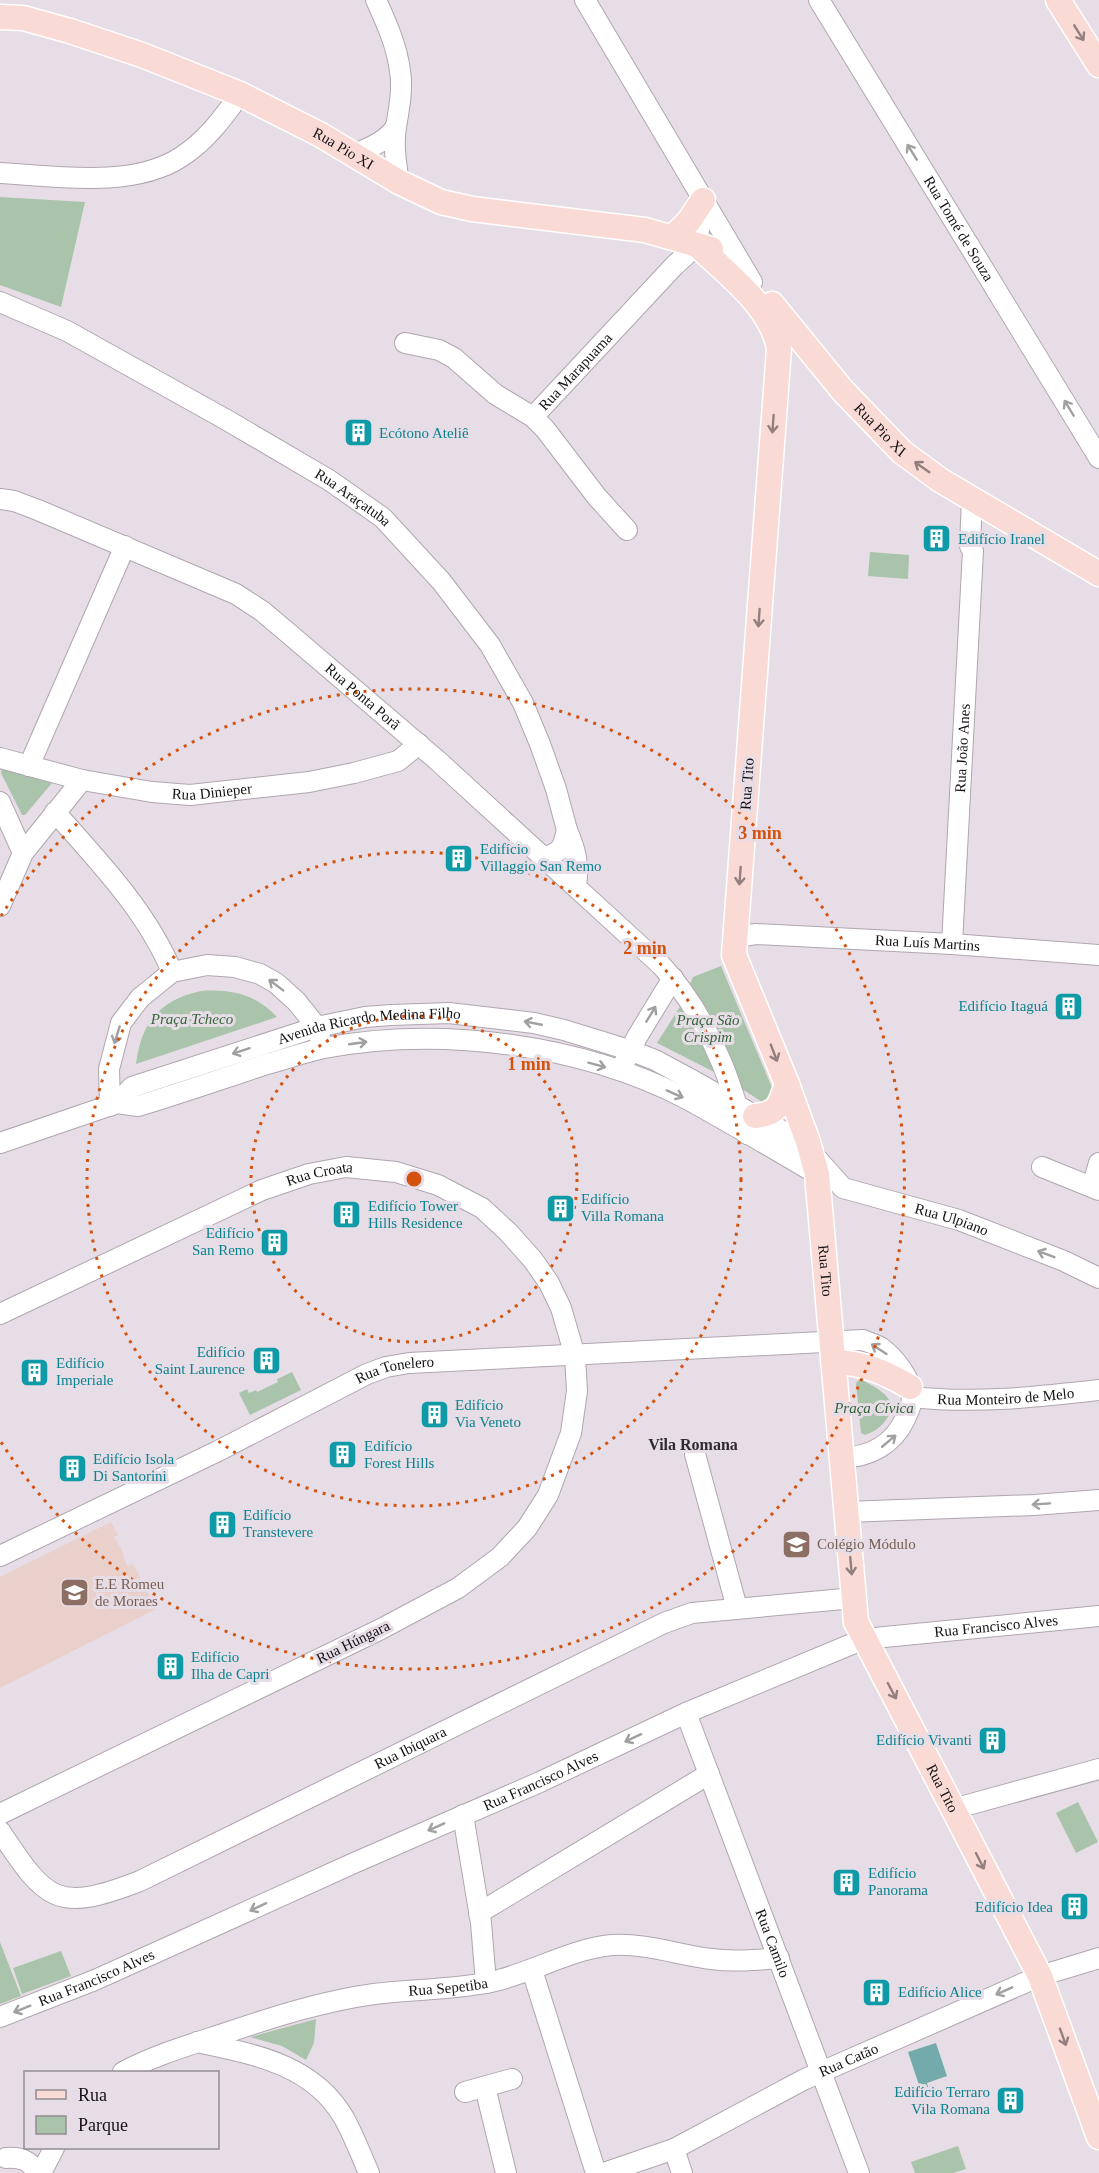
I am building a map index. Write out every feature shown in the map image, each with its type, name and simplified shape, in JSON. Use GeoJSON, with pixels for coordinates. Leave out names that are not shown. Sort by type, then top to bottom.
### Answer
{"type":"FeatureCollection","features":[{"type":"Feature","properties":{"kind":"main road"},"geometry":{"type":"LineString","coordinates":[[1058,0],[1099,65]]}},
{"type":"Feature","properties":{"kind":"main road","name":"Rua Pio XI"},"geometry":{"type":"LineString","coordinates":[[0,16],[23,18],[70,31],[142,55],[240,94],[355,154],[399,183],[431,198],[457,206],[619,225],[673,237],[713,250],[726,257],[752,282],[843,391],[902,452],[940,480],[1099,574]]}},
{"type":"Feature","properties":{"kind":"main road"},"geometry":{"type":"LineString","coordinates":[[673,237],[689,221],[703,200]]}},
{"type":"Feature","properties":{"kind":"main road","name":"Rua Pio XI"},"geometry":{"type":"LineString","coordinates":[[697,246],[739,286],[769,321],[777,338],[778,366]]}},
{"type":"Feature","properties":{"kind":"main road"},"geometry":{"type":"LineString","coordinates":[[778,366],[809,351]]}},
{"type":"Feature","properties":{"kind":"main road","name":"Rua Tito"},"geometry":{"type":"LineString","coordinates":[[778,366],[743,932],[734,955],[787,1084],[814,1163],[820,1208],[856,1622],[1040,1976],[1099,2138]]}},
{"type":"Feature","properties":{"kind":"main road"},"geometry":{"type":"LineString","coordinates":[[745,1118],[768,1115],[776,1109],[787,1084]]}},
{"type":"Feature","properties":{"kind":"main road"},"geometry":{"type":"LineString","coordinates":[[832,1352],[844,1362],[872,1368],[892,1376],[911,1392]]}},
{"type":"Feature","properties":{"kind":"street"},"geometry":{"type":"LineString","coordinates":[[376,0],[393,42],[400,71],[394,156],[399,183]]}},
{"type":"Feature","properties":{"kind":"street"},"geometry":{"type":"LineString","coordinates":[[585,0],[752,282]]}},
{"type":"Feature","properties":{"kind":"street","name":"Rua Tomé de Souza"},"geometry":{"type":"LineString","coordinates":[[819,0],[1099,458]]}},
{"type":"Feature","properties":{"kind":"street"},"geometry":{"type":"LineString","coordinates":[[0,173],[82,177],[132,176],[157,168],[180,158],[204,139],[240,94]]}},
{"type":"Feature","properties":{"kind":"street"},"geometry":{"type":"LineString","coordinates":[[355,154],[389,137],[395,128]]}},
{"type":"Feature","properties":{"kind":"street"},"geometry":{"type":"LineString","coordinates":[[697,246],[703,200]]}},
{"type":"Feature","properties":{"kind":"street","name":"Rua Marapuama"},"geometry":{"type":"LineString","coordinates":[[405,343],[439,350],[454,358],[495,394],[533,417],[674,266],[697,246]]}},
{"type":"Feature","properties":{"kind":"street","name":"Rua Araçatuba"},"geometry":{"type":"LineString","coordinates":[[0,302],[67,331],[225,419],[328,480],[383,518],[441,581],[490,645],[523,703],[556,789],[575,850],[578,868],[576,887]]}},
{"type":"Feature","properties":{"kind":"street"},"geometry":{"type":"LineString","coordinates":[[533,417],[545,429],[597,497],[627,530]]}},
{"type":"Feature","properties":{"kind":"street","name":"Rua Ponta Porã"},"geometry":{"type":"LineString","coordinates":[[0,499],[14,501],[38,510],[125,546],[236,594],[262,611],[418,744],[661,964],[673,978]]}},
{"type":"Feature","properties":{"kind":"street","name":"Rua João Anes"},"geometry":{"type":"LineString","coordinates":[[952,944],[973,551],[977,546],[977,502]]}},
{"type":"Feature","properties":{"kind":"street"},"geometry":{"type":"LineString","coordinates":[[29,766],[125,546]]}},
{"type":"Feature","properties":{"kind":"street","name":"Rua Dinieper"},"geometry":{"type":"LineString","coordinates":[[0,758],[82,780],[152,792],[190,795],[320,780],[398,761],[418,744]]}},
{"type":"Feature","properties":{"kind":"street"},"geometry":{"type":"LineString","coordinates":[[0,906],[23,854],[82,780]]}},
{"type":"Feature","properties":{"kind":"street"},"geometry":{"type":"LineString","coordinates":[[0,802],[23,854]]}},
{"type":"Feature","properties":{"kind":"street"},"geometry":{"type":"LineString","coordinates":[[55,812],[102,865],[151,930],[172,972]]}},
{"type":"Feature","properties":{"kind":"street"},"geometry":{"type":"LineString","coordinates":[[544,858],[558,852],[563,846],[567,830]]}},
{"type":"Feature","properties":{"kind":"street","name":"Rua Luís Martins"},"geometry":{"type":"LineString","coordinates":[[743,932],[1099,955]]}},
{"type":"Feature","properties":{"kind":"street"},"geometry":{"type":"LineString","coordinates":[[114,1104],[109,1069],[121,1023],[140,998],[172,972],[207,965],[235,967],[260,974],[276,983],[317,1027],[322,1048]]}},
{"type":"Feature","properties":{"kind":"street"},"geometry":{"type":"LineString","coordinates":[[745,1118],[707,1030],[673,978],[629,1050],[621,1071],[687,1099],[784,1132],[814,1163]]}},
{"type":"Feature","properties":{"kind":"street"},"geometry":{"type":"LineString","coordinates":[[448,1038],[449,1013]]}},
{"type":"Feature","properties":{"kind":"street","name":"Avenida Ricardo Medina Filho"},"geometry":{"type":"LineString","coordinates":[[114,1104],[132,1087],[317,1027],[391,1014],[449,1013],[506,1018],[564,1030],[629,1050]]}},
{"type":"Feature","properties":{"kind":"street"},"geometry":{"type":"LineString","coordinates":[[391,1014],[394,1039]]}},
{"type":"Feature","properties":{"kind":"street"},"geometry":{"type":"LineString","coordinates":[[502,1044],[506,1018]]}},
{"type":"Feature","properties":{"kind":"street"},"geometry":{"type":"LineString","coordinates":[[557,1054],[564,1030]]}},
{"type":"Feature","properties":{"kind":"street","name":"Avenida Ricardo Medina Filho"},"geometry":{"type":"LineString","coordinates":[[0,1143],[114,1104],[138,1106],[322,1048],[394,1039],[448,1038],[502,1044],[557,1054],[621,1071]]}},
{"type":"Feature","properties":{"kind":"street"},"geometry":{"type":"LineString","coordinates":[[629,1050],[655,1060],[745,1118]]}},
{"type":"Feature","properties":{"kind":"street","name":"Rua Ulpiano"},"geometry":{"type":"LineString","coordinates":[[814,1163],[838,1184],[851,1190],[959,1220],[1064,1261],[1099,1278]]}},
{"type":"Feature","properties":{"kind":"street"},"geometry":{"type":"LineString","coordinates":[[1042,1167],[1096,1188],[1099,1163]]}},
{"type":"Feature","properties":{"kind":"street","name":"Rua Croata"},"geometry":{"type":"LineString","coordinates":[[0,1314],[262,1190],[309,1174],[346,1167],[396,1172],[438,1185],[482,1208],[508,1232],[533,1260],[549,1283],[561,1308],[575,1356]]}},
{"type":"Feature","properties":{"kind":"street"},"geometry":{"type":"LineString","coordinates":[[820,1208],[836,1195],[851,1190]]}},
{"type":"Feature","properties":{"kind":"street","name":"Rua Tonelero"},"geometry":{"type":"LineString","coordinates":[[0,1556],[218,1451],[367,1374],[386,1367],[410,1363],[575,1356],[832,1352]]}},
{"type":"Feature","properties":{"kind":"street","name":"Rua Húngara"},"geometry":{"type":"LineString","coordinates":[[0,1814],[381,1629],[458,1588],[500,1557],[527,1528],[548,1495],[571,1433],[577,1391],[575,1356]]}},
{"type":"Feature","properties":{"kind":"street","name":"Rua Monteiro de Melo"},"geometry":{"type":"LineString","coordinates":[[911,1392],[940,1400],[1022,1399],[1099,1390]]}},
{"type":"Feature","properties":{"kind":"street"},"geometry":{"type":"LineString","coordinates":[[842,1458],[868,1454],[891,1440],[901,1429],[909,1411],[911,1392]]}},
{"type":"Feature","properties":{"kind":"street"},"geometry":{"type":"LineString","coordinates":[[695,1454],[737,1608]]}},
{"type":"Feature","properties":{"kind":"street"},"geometry":{"type":"LineString","coordinates":[[846,1512],[1034,1505],[1099,1500]]}},
{"type":"Feature","properties":{"kind":"street","name":"Rua Ibiquara"},"geometry":{"type":"LineString","coordinates":[[0,1831],[28,1873],[43,1889],[62,1898],[86,1898],[109,1893],[183,1860],[645,1630],[692,1613],[854,1598]]}},
{"type":"Feature","properties":{"kind":"street","name":"Rua Francisco Alves"},"geometry":{"type":"LineString","coordinates":[[0,2017],[96,1980],[540,1782],[686,1713],[864,1639],[1099,1616]]}},
{"type":"Feature","properties":{"kind":"street","name":"Rua Camilo"},"geometry":{"type":"LineString","coordinates":[[686,1713],[859,2173]]}},
{"type":"Feature","properties":{"kind":"street"},"geometry":{"type":"LineString","coordinates":[[953,1809],[1099,1769]]}},
{"type":"Feature","properties":{"kind":"street"},"geometry":{"type":"LineString","coordinates":[[478,1913],[709,1774]]}},
{"type":"Feature","properties":{"kind":"street"},"geometry":{"type":"LineString","coordinates":[[463,1815],[486,1965],[486,1983]]}},
{"type":"Feature","properties":{"kind":"street","name":"Rua Sepetiba"},"geometry":{"type":"LineString","coordinates":[[127,2071],[150,2058],[213,2042],[243,2027],[332,2001],[375,1994],[446,1989],[486,1983],[532,1970],[591,1949],[613,1945],[636,1946],[712,1959],[779,1958]]}},
{"type":"Feature","properties":{"kind":"street","name":"Rua Catão"},"geometry":{"type":"LineString","coordinates":[[604,2173],[674,2149],[822,2072],[1040,1976],[1099,1958]]}},
{"type":"Feature","properties":{"kind":"street"},"geometry":{"type":"LineString","coordinates":[[532,1970],[596,2173]]}},
{"type":"Feature","properties":{"kind":"street"},"geometry":{"type":"LineString","coordinates":[[243,2027],[254,2054]]}},
{"type":"Feature","properties":{"kind":"street"},"geometry":{"type":"LineString","coordinates":[[213,2042],[293,2069],[312,2082],[331,2100],[343,2116],[369,2173]]}},
{"type":"Feature","properties":{"kind":"street"},"geometry":{"type":"LineString","coordinates":[[465,2092],[512,2079]]}},
{"type":"Feature","properties":{"kind":"street"},"geometry":{"type":"LineString","coordinates":[[485,2086],[506,2173]]}},
{"type":"Feature","properties":{"kind":"street"},"geometry":{"type":"LineString","coordinates":[[3,2160],[24,2145]]}},
{"type":"Feature","properties":{"kind":"street"},"geometry":{"type":"LineString","coordinates":[[3,2160],[15,2157],[27,2161],[39,2173],[53,2149]]}},
{"type":"Feature","properties":{"kind":"street"},"geometry":{"type":"LineString","coordinates":[[674,2149],[682,2173]]}},
{"type":"Feature","properties":{"kind":"shaded area","name":"E.E Romeu de Moraes"},"geometry":{"type":"Polygon","coordinates":[[[111,1522],[118,1535],[114,1537],[124,1554],[127,1566],[133,1564],[156,1609],[0,1688],[0,1577],[111,1522]]]}},
{"type":"Feature","properties":{"kind":"green space"},"geometry":{"type":"Polygon","coordinates":[[[0,197],[85,202],[61,307],[0,285],[0,197]]]}},
{"type":"Feature","properties":{"kind":"green space"},"geometry":{"type":"Polygon","coordinates":[[[870,552],[909,555],[908,579],[868,576],[870,552]]]}},
{"type":"Feature","properties":{"kind":"green space"},"geometry":{"type":"Polygon","coordinates":[[[2,769],[52,781],[52,783],[25,815],[22,815],[1,773],[2,769]]]}},
{"type":"Feature","properties":{"kind":"green space","name":"Praça São Crispim"},"geometry":{"type":"Polygon","coordinates":[[[721,966],[773,1090],[770,1107],[722,1076],[657,1043],[681,1005],[693,977],[721,966]]]}},
{"type":"Feature","properties":{"kind":"green space","name":"Praça Tcheco"},"geometry":{"type":"Polygon","coordinates":[[[201,991],[233,992],[252,998],[277,1017],[136,1064],[142,1036],[155,1015],[174,1000],[201,991]]]}},
{"type":"Feature","properties":{"kind":"green space"},"geometry":{"type":"Polygon","coordinates":[[[292,1372],[301,1390],[250,1415],[239,1393],[247,1389],[249,1393],[256,1390],[257,1392],[292,1372]]]}},
{"type":"Feature","properties":{"kind":"green space","name":"Praça Cívica"},"geometry":{"type":"Polygon","coordinates":[[[860,1379],[884,1394],[891,1404],[891,1410],[883,1423],[865,1435],[861,1433],[856,1383],[860,1379]]]}},
{"type":"Feature","properties":{"kind":"green space"},"geometry":{"type":"Polygon","coordinates":[[[1078,1802],[1098,1842],[1076,1853],[1056,1813],[1078,1802]]]}},
{"type":"Feature","properties":{"kind":"green space"},"geometry":{"type":"Polygon","coordinates":[[[0,1942],[21,1996],[0,2004],[0,1942]]]}},
{"type":"Feature","properties":{"kind":"green space"},"geometry":{"type":"Polygon","coordinates":[[[61,1951],[71,1976],[22,1994],[13,1968],[61,1951]]]}},
{"type":"Feature","properties":{"kind":"green space"},"geometry":{"type":"Polygon","coordinates":[[[316,2019],[314,2043],[306,2060],[282,2046],[250,2037],[316,2019]]]}},
{"type":"Feature","properties":{"kind":"green space"},"geometry":{"type":"Polygon","coordinates":[[[958,2146],[966,2169],[953,2173],[915,2173],[911,2162],[958,2146]]]}},
{"type":"Feature","properties":{"kind":"water"},"geometry":{"type":"Polygon","coordinates":[[[936,2043],[947,2076],[927,2083],[929,2091],[922,2094],[908,2052],[936,2043]]]}},
{"type":"Feature","properties":{"kind":"place","name":"Ecótono Ateliê"},"geometry":{"type":"Point","coordinates":[358,433]}},
{"type":"Feature","properties":{"kind":"place","name":"Edifício Iranel"},"geometry":{"type":"Point","coordinates":[937,539]}},
{"type":"Feature","properties":{"kind":"place","name":"Edifício Villaggio San Remo"},"geometry":{"type":"Point","coordinates":[459,858]}},
{"type":"Feature","properties":{"kind":"place","name":"Edifício Itaguá"},"geometry":{"type":"Point","coordinates":[1069,1006]}},
{"type":"Feature","properties":{"kind":"place","name":"Edifício Villa Romana"},"geometry":{"type":"Point","coordinates":[560,1208]}},
{"type":"Feature","properties":{"kind":"place","name":"Edifício Tower Hills Residence"},"geometry":{"type":"Point","coordinates":[347,1215]}},
{"type":"Feature","properties":{"kind":"place","name":"Edifício San Remo"},"geometry":{"type":"Point","coordinates":[275,1242]}},
{"type":"Feature","properties":{"kind":"place","name":"Edifício Saint Laurence"},"geometry":{"type":"Point","coordinates":[266,1361]}},
{"type":"Feature","properties":{"kind":"place","name":"Edifício Imperiale"},"geometry":{"type":"Point","coordinates":[35,1372]}},
{"type":"Feature","properties":{"kind":"place","name":"Edifício Via Veneto"},"geometry":{"type":"Point","coordinates":[434,1414]}},
{"type":"Feature","properties":{"kind":"place","name":"Edifício Forest Hills"},"geometry":{"type":"Point","coordinates":[343,1455]}},
{"type":"Feature","properties":{"kind":"place","name":"Edifício Isola Di Santorini"},"geometry":{"type":"Point","coordinates":[72,1468]}},
{"type":"Feature","properties":{"kind":"place","name":"Edifício Transtevere"},"geometry":{"type":"Point","coordinates":[222,1524]}},
{"type":"Feature","properties":{"kind":"place","name":"Colégio Módulo"},"geometry":{"type":"Point","coordinates":[796,1544]}},
{"type":"Feature","properties":{"kind":"place","name":"E.E Romeu de Moraes"},"geometry":{"type":"Point","coordinates":[74,1593]}},
{"type":"Feature","properties":{"kind":"place","name":"Edifício Ilha de Capri"},"geometry":{"type":"Point","coordinates":[170,1666]}},
{"type":"Feature","properties":{"kind":"place","name":"Edifício Vivanti"},"geometry":{"type":"Point","coordinates":[993,1740]}},
{"type":"Feature","properties":{"kind":"place","name":"Edifício Panorama"},"geometry":{"type":"Point","coordinates":[847,1882]}},
{"type":"Feature","properties":{"kind":"place","name":"Edifício Idea"},"geometry":{"type":"Point","coordinates":[1074,1907]}},
{"type":"Feature","properties":{"kind":"place","name":"Edifício Alice"},"geometry":{"type":"Point","coordinates":[877,1992]}},
{"type":"Feature","properties":{"kind":"place","name":"Edifício Terraro Vila Romana"},"geometry":{"type":"Point","coordinates":[1011,2101]}},
{"type":"Feature","properties":{"kind":"district","name":"Vila Romana"},"geometry":{"type":"Point","coordinates":[693,1444]}}]}
